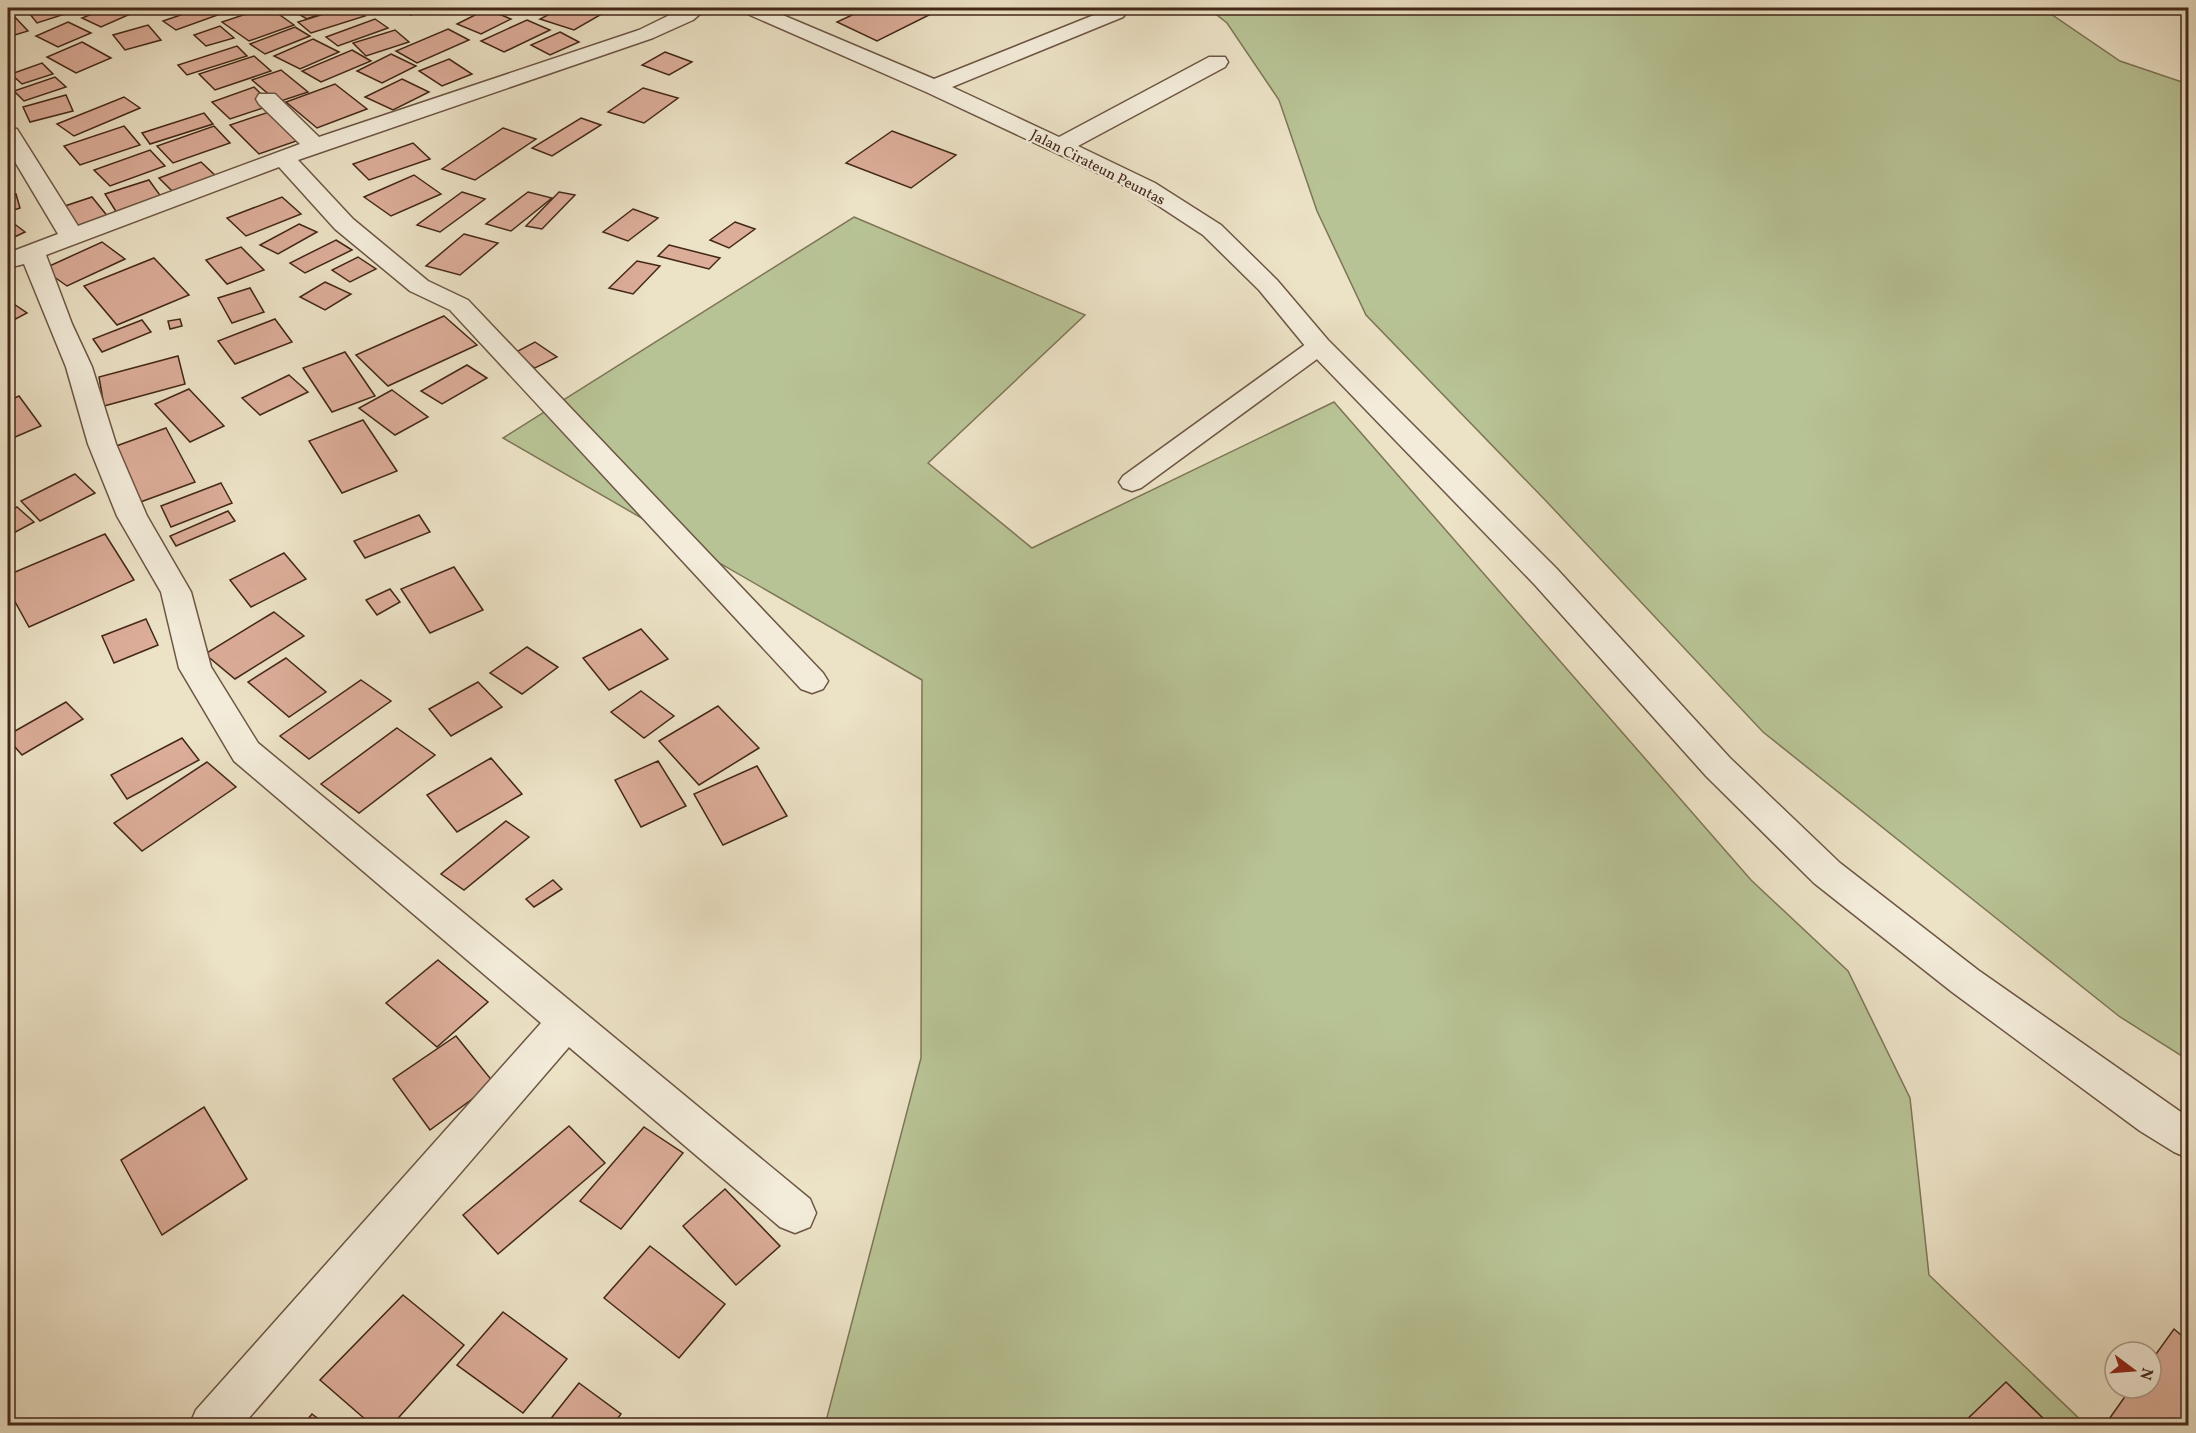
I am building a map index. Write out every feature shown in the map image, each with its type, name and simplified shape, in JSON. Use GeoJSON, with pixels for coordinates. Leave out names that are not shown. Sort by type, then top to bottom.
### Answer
{"type":"FeatureCollection","features":[{"type":"Feature","properties":{"kind":"street"},"geometry":{"type":"LineString","coordinates":[[697,8],[686,16],[646,34],[315,146],[20,256],[59,324],[79,367],[89,408],[128,506],[176,592],[195,668],[246,752],[568,1020],[795,1213]]}},
{"type":"Feature","properties":{"kind":"street","name":"Jalan Cirateun Peuntas"},"geometry":{"type":"LineString","coordinates":[[750,8],[934,87],[1060,146],[1147,188],[1212,230],[1268,285],[1319,346],[1546,577],[1718,767],[1827,873],[1965,981],[2154,1118],[2188,1140]]}},
{"type":"Feature","properties":{"kind":"street"},"geometry":{"type":"LineString","coordinates":[[934,87],[1116,13]]}},
{"type":"Feature","properties":{"kind":"street"},"geometry":{"type":"LineString","coordinates":[[1060,146],[1217,62]]}},
{"type":"Feature","properties":{"kind":"street"},"geometry":{"type":"LineString","coordinates":[[267,99],[315,146]]}},
{"type":"Feature","properties":{"kind":"street"},"geometry":{"type":"LineString","coordinates":[[9,134],[72,237]]}},
{"type":"Feature","properties":{"kind":"street"},"geometry":{"type":"LineString","coordinates":[[284,159],[344,224],[419,285],[459,305],[812,681]]}},
{"type":"Feature","properties":{"kind":"street"},"geometry":{"type":"LineString","coordinates":[[213,1425],[568,1020]]}},
{"type":"Feature","properties":{"kind":"lane"},"geometry":{"type":"LineString","coordinates":[[1132,482],[1319,346]]}},
{"type":"Feature","properties":{"kind":"green space"},"geometry":{"type":"Polygon","coordinates":[[[1208,8],[2042,8],[2120,61],[2188,84],[2188,1060],[2120,1017],[1763,732],[1547,502],[1366,315],[1317,211],[1279,100],[1227,23],[1208,8]]]}},
{"type":"Feature","properties":{"kind":"green space"},"geometry":{"type":"Polygon","coordinates":[[[854,217],[1085,315],[928,463],[1032,548],[1334,402],[1751,880],[1848,971],[1910,1098],[1929,1275],[2086,1425],[825,1425],[921,1058],[922,680],[503,438],[854,217]]]}},
{"type":"Feature","properties":{"kind":"building"},"geometry":{"type":"Polygon","coordinates":[[[47,8],[59,8],[65,14],[37,23],[29,13],[47,8]]]}},
{"type":"Feature","properties":{"kind":"building"},"geometry":{"type":"Polygon","coordinates":[[[107,8],[129,8],[137,11],[101,27],[82,18],[107,8]]]}},
{"type":"Feature","properties":{"kind":"building"},"geometry":{"type":"Polygon","coordinates":[[[201,8],[237,8],[176,30],[163,21],[201,8]]]}},
{"type":"Feature","properties":{"kind":"building"},"geometry":{"type":"Polygon","coordinates":[[[270,8],[294,25],[249,41],[222,22],[270,8]]]}},
{"type":"Feature","properties":{"kind":"building"},"geometry":{"type":"Polygon","coordinates":[[[288,8],[335,8],[307,19],[288,8]]]}},
{"type":"Feature","properties":{"kind":"building"},"geometry":{"type":"Polygon","coordinates":[[[343,8],[356,8],[365,16],[311,33],[298,22],[343,8]]]}},
{"type":"Feature","properties":{"kind":"building"},"geometry":{"type":"Polygon","coordinates":[[[395,8],[427,8],[411,15],[395,8]]]}},
{"type":"Feature","properties":{"kind":"building"},"geometry":{"type":"Polygon","coordinates":[[[561,8],[596,8],[607,11],[574,30],[540,19],[561,8]]]}},
{"type":"Feature","properties":{"kind":"building"},"geometry":{"type":"Polygon","coordinates":[[[867,8],[913,8],[929,15],[877,41],[837,22],[867,8]]]}},
{"type":"Feature","properties":{"kind":"building"},"geometry":{"type":"Polygon","coordinates":[[[487,9],[511,19],[481,34],[457,24],[487,9]]]}},
{"type":"Feature","properties":{"kind":"building"},"geometry":{"type":"Polygon","coordinates":[[[11,13],[28,31],[8,37],[8,14],[11,13]]]}},
{"type":"Feature","properties":{"kind":"building"},"geometry":{"type":"Polygon","coordinates":[[[375,19],[388,28],[338,46],[326,37],[375,19]]]}},
{"type":"Feature","properties":{"kind":"building"},"geometry":{"type":"Polygon","coordinates":[[[527,20],[550,30],[504,52],[481,41],[527,20]]]}},
{"type":"Feature","properties":{"kind":"building"},"geometry":{"type":"Polygon","coordinates":[[[68,22],[91,33],[58,47],[36,36],[68,22]]]}},
{"type":"Feature","properties":{"kind":"building"},"geometry":{"type":"Polygon","coordinates":[[[148,25],[161,40],[125,50],[113,35],[148,25]]]}},
{"type":"Feature","properties":{"kind":"building"},"geometry":{"type":"Polygon","coordinates":[[[220,26],[234,38],[206,46],[194,35],[220,26]]]}},
{"type":"Feature","properties":{"kind":"building"},"geometry":{"type":"Polygon","coordinates":[[[295,27],[310,36],[265,54],[250,44],[295,27]]]}},
{"type":"Feature","properties":{"kind":"building"},"geometry":{"type":"Polygon","coordinates":[[[448,29],[469,40],[417,63],[396,51],[448,29]]]}},
{"type":"Feature","properties":{"kind":"building"},"geometry":{"type":"Polygon","coordinates":[[[395,30],[409,42],[366,56],[353,43],[395,30]]]}},
{"type":"Feature","properties":{"kind":"building"},"geometry":{"type":"Polygon","coordinates":[[[560,32],[579,42],[550,55],[531,45],[560,32]]]}},
{"type":"Feature","properties":{"kind":"building"},"geometry":{"type":"Polygon","coordinates":[[[313,39],[339,52],[300,69],[274,56],[313,39]]]}},
{"type":"Feature","properties":{"kind":"building"},"geometry":{"type":"Polygon","coordinates":[[[82,42],[111,58],[76,73],[47,57],[82,42]]]}},
{"type":"Feature","properties":{"kind":"building"},"geometry":{"type":"Polygon","coordinates":[[[237,46],[247,56],[187,75],[178,65],[237,46]]]}},
{"type":"Feature","properties":{"kind":"building"},"geometry":{"type":"Polygon","coordinates":[[[352,50],[371,61],[321,82],[302,71],[352,50]]]}},
{"type":"Feature","properties":{"kind":"building"},"geometry":{"type":"Polygon","coordinates":[[[665,52],[692,62],[669,75],[642,65],[665,52]]]}},
{"type":"Feature","properties":{"kind":"building"},"geometry":{"type":"Polygon","coordinates":[[[391,54],[416,66],[382,83],[357,71],[391,54]]]}},
{"type":"Feature","properties":{"kind":"building"},"geometry":{"type":"Polygon","coordinates":[[[254,56],[271,71],[215,90],[199,74],[254,56]]]}},
{"type":"Feature","properties":{"kind":"building"},"geometry":{"type":"Polygon","coordinates":[[[449,59],[472,74],[442,86],[419,71],[449,59]]]}},
{"type":"Feature","properties":{"kind":"building"},"geometry":{"type":"Polygon","coordinates":[[[42,63],[53,74],[22,84],[11,74],[42,63]]]}},
{"type":"Feature","properties":{"kind":"building"},"geometry":{"type":"Polygon","coordinates":[[[281,70],[308,92],[278,102],[252,80],[281,70]]]}},
{"type":"Feature","properties":{"kind":"building"},"geometry":{"type":"Polygon","coordinates":[[[55,77],[66,87],[24,101],[14,91],[55,77]]]}},
{"type":"Feature","properties":{"kind":"building"},"geometry":{"type":"Polygon","coordinates":[[[402,79],[429,92],[393,110],[365,97],[402,79]]]}},
{"type":"Feature","properties":{"kind":"building"},"geometry":{"type":"Polygon","coordinates":[[[335,84],[367,109],[317,128],[286,102],[335,84]]]}},
{"type":"Feature","properties":{"kind":"building"},"geometry":{"type":"Polygon","coordinates":[[[254,87],[272,105],[230,119],[212,102],[254,87]]]}},
{"type":"Feature","properties":{"kind":"building"},"geometry":{"type":"Polygon","coordinates":[[[643,88],[678,98],[644,123],[608,112],[643,88]]]}},
{"type":"Feature","properties":{"kind":"building"},"geometry":{"type":"Polygon","coordinates":[[[66,95],[73,111],[30,122],[23,107],[66,95]]]}},
{"type":"Feature","properties":{"kind":"building"},"geometry":{"type":"Polygon","coordinates":[[[124,97],[140,108],[74,136],[57,124],[124,97]]]}},
{"type":"Feature","properties":{"kind":"building"},"geometry":{"type":"Polygon","coordinates":[[[275,110],[305,138],[259,154],[230,125],[275,110]]]}},
{"type":"Feature","properties":{"kind":"building"},"geometry":{"type":"Polygon","coordinates":[[[204,113],[213,124],[150,144],[142,133],[204,113]]]}},
{"type":"Feature","properties":{"kind":"building"},"geometry":{"type":"Polygon","coordinates":[[[581,118],[601,125],[552,156],[532,148],[581,118]]]}},
{"type":"Feature","properties":{"kind":"building"},"geometry":{"type":"Polygon","coordinates":[[[124,126],[140,145],[80,165],[64,146],[124,126]]]}},
{"type":"Feature","properties":{"kind":"building"},"geometry":{"type":"Polygon","coordinates":[[[214,126],[230,143],[173,163],[157,146],[214,126]]]}},
{"type":"Feature","properties":{"kind":"building"},"geometry":{"type":"Polygon","coordinates":[[[503,128],[536,139],[475,180],[442,169],[503,128]]]}},
{"type":"Feature","properties":{"kind":"building"},"geometry":{"type":"Polygon","coordinates":[[[892,131],[956,155],[911,188],[846,163],[892,131]]]}},
{"type":"Feature","properties":{"kind":"building"},"geometry":{"type":"Polygon","coordinates":[[[413,143],[430,159],[369,180],[353,164],[413,143]]]}},
{"type":"Feature","properties":{"kind":"building"},"geometry":{"type":"Polygon","coordinates":[[[150,150],[165,166],[110,186],[94,170],[150,150]]]}},
{"type":"Feature","properties":{"kind":"building"},"geometry":{"type":"Polygon","coordinates":[[[201,162],[219,179],[176,195],[159,178],[201,162]]]}},
{"type":"Feature","properties":{"kind":"building"},"geometry":{"type":"Polygon","coordinates":[[[414,175],[441,194],[391,216],[364,197],[414,175]]]}},
{"type":"Feature","properties":{"kind":"building"},"geometry":{"type":"Polygon","coordinates":[[[149,180],[162,198],[117,213],[105,194],[149,180]]]}},
{"type":"Feature","properties":{"kind":"building"},"geometry":{"type":"Polygon","coordinates":[[[462,192],[485,199],[440,232],[417,225],[462,192]]]}},
{"type":"Feature","properties":{"kind":"building"},"geometry":{"type":"Polygon","coordinates":[[[528,192],[552,198],[511,231],[486,224],[528,192]]]}},
{"type":"Feature","properties":{"kind":"building"},"geometry":{"type":"Polygon","coordinates":[[[559,192],[575,195],[542,229],[526,226],[559,192]]]}},
{"type":"Feature","properties":{"kind":"building"},"geometry":{"type":"Polygon","coordinates":[[[16,194],[20,208],[8,212],[8,196],[16,194]]]}},
{"type":"Feature","properties":{"kind":"building"},"geometry":{"type":"Polygon","coordinates":[[[92,197],[109,218],[78,229],[62,207],[92,197]]]}},
{"type":"Feature","properties":{"kind":"building"},"geometry":{"type":"Polygon","coordinates":[[[282,197],[301,214],[246,236],[227,218],[282,197]]]}},
{"type":"Feature","properties":{"kind":"building"},"geometry":{"type":"Polygon","coordinates":[[[633,209],[658,218],[628,241],[603,232],[633,209]]]}},
{"type":"Feature","properties":{"kind":"building"},"geometry":{"type":"Polygon","coordinates":[[[8,219],[25,232],[8,240],[8,219]]]}},
{"type":"Feature","properties":{"kind":"building"},"geometry":{"type":"Polygon","coordinates":[[[735,222],[755,229],[729,248],[710,240],[735,222]]]}},
{"type":"Feature","properties":{"kind":"building"},"geometry":{"type":"Polygon","coordinates":[[[299,224],[317,232],[278,254],[260,245],[299,224]]]}},
{"type":"Feature","properties":{"kind":"building"},"geometry":{"type":"Polygon","coordinates":[[[464,234],[498,243],[460,275],[426,266],[464,234]]]}},
{"type":"Feature","properties":{"kind":"building"},"geometry":{"type":"Polygon","coordinates":[[[336,240],[352,250],[305,273],[290,263],[336,240]]]}},
{"type":"Feature","properties":{"kind":"building"},"geometry":{"type":"Polygon","coordinates":[[[102,242],[125,259],[67,286],[43,269],[102,242]]]}},
{"type":"Feature","properties":{"kind":"building"},"geometry":{"type":"Polygon","coordinates":[[[669,245],[720,258],[709,269],[658,256],[669,245]]]}},
{"type":"Feature","properties":{"kind":"building"},"geometry":{"type":"Polygon","coordinates":[[[241,247],[264,270],[227,284],[206,260],[241,247]]]}},
{"type":"Feature","properties":{"kind":"building"},"geometry":{"type":"Polygon","coordinates":[[[358,257],[376,269],[350,282],[332,270],[358,257]]]}},
{"type":"Feature","properties":{"kind":"building"},"geometry":{"type":"Polygon","coordinates":[[[154,258],[189,295],[117,325],[84,286],[154,258]]]}},
{"type":"Feature","properties":{"kind":"building"},"geometry":{"type":"Polygon","coordinates":[[[637,261],[660,266],[633,294],[609,288],[637,261]]]}},
{"type":"Feature","properties":{"kind":"building"},"geometry":{"type":"Polygon","coordinates":[[[325,282],[351,294],[325,310],[300,297],[325,282]]]}},
{"type":"Feature","properties":{"kind":"building"},"geometry":{"type":"Polygon","coordinates":[[[250,288],[264,312],[232,323],[218,298],[250,288]]]}},
{"type":"Feature","properties":{"kind":"building"},"geometry":{"type":"Polygon","coordinates":[[[8,300],[27,313],[8,323],[8,300]]]}},
{"type":"Feature","properties":{"kind":"building"},"geometry":{"type":"Polygon","coordinates":[[[444,316],[477,345],[388,386],[356,355],[444,316]]]}},
{"type":"Feature","properties":{"kind":"building"},"geometry":{"type":"Polygon","coordinates":[[[180,319],[182,326],[170,329],[168,321],[180,319]]]}},
{"type":"Feature","properties":{"kind":"building"},"geometry":{"type":"Polygon","coordinates":[[[275,319],[292,342],[235,364],[218,341],[275,319]]]}},
{"type":"Feature","properties":{"kind":"building"},"geometry":{"type":"Polygon","coordinates":[[[142,320],[151,332],[102,352],[93,339],[142,320]]]}},
{"type":"Feature","properties":{"kind":"building"},"geometry":{"type":"Polygon","coordinates":[[[535,342],[557,357],[535,368],[514,353],[535,342]]]}},
{"type":"Feature","properties":{"kind":"building"},"geometry":{"type":"Polygon","coordinates":[[[345,352],[375,396],[332,412],[303,368],[345,352]]]}},
{"type":"Feature","properties":{"kind":"building"},"geometry":{"type":"Polygon","coordinates":[[[178,356],[185,384],[104,406],[99,377],[178,356]]]}},
{"type":"Feature","properties":{"kind":"building"},"geometry":{"type":"Polygon","coordinates":[[[467,365],[487,378],[442,404],[421,391],[467,365]]]}},
{"type":"Feature","properties":{"kind":"building"},"geometry":{"type":"Polygon","coordinates":[[[289,375],[308,392],[260,415],[242,398],[289,375]]]}},
{"type":"Feature","properties":{"kind":"building"},"geometry":{"type":"Polygon","coordinates":[[[189,389],[224,426],[190,442],[155,404],[189,389]]]}},
{"type":"Feature","properties":{"kind":"building"},"geometry":{"type":"Polygon","coordinates":[[[392,390],[428,417],[395,435],[359,408],[392,390]]]}},
{"type":"Feature","properties":{"kind":"building"},"geometry":{"type":"Polygon","coordinates":[[[19,396],[41,426],[8,440],[8,401],[19,396]]]}},
{"type":"Feature","properties":{"kind":"building"},"geometry":{"type":"Polygon","coordinates":[[[363,420],[397,471],[342,493],[309,441],[363,420]]]}},
{"type":"Feature","properties":{"kind":"building"},"geometry":{"type":"Polygon","coordinates":[[[166,428],[195,482],[135,504],[108,449],[166,428]]]}},
{"type":"Feature","properties":{"kind":"building"},"geometry":{"type":"Polygon","coordinates":[[[75,474],[95,493],[40,521],[21,501],[75,474]]]}},
{"type":"Feature","properties":{"kind":"building"},"geometry":{"type":"Polygon","coordinates":[[[221,483],[232,503],[171,527],[161,506],[221,483]]]}},
{"type":"Feature","properties":{"kind":"building"},"geometry":{"type":"Polygon","coordinates":[[[17,507],[34,522],[8,536],[8,511],[17,507]]]}},
{"type":"Feature","properties":{"kind":"building"},"geometry":{"type":"Polygon","coordinates":[[[228,511],[235,521],[176,546],[170,536],[228,511]]]}},
{"type":"Feature","properties":{"kind":"building"},"geometry":{"type":"Polygon","coordinates":[[[419,515],[430,532],[365,558],[354,541],[419,515]]]}},
{"type":"Feature","properties":{"kind":"building"},"geometry":{"type":"Polygon","coordinates":[[[105,534],[134,580],[29,627],[8,589],[8,575],[105,534]]]}},
{"type":"Feature","properties":{"kind":"building"},"geometry":{"type":"Polygon","coordinates":[[[284,553],[306,579],[251,607],[230,580],[284,553]]]}},
{"type":"Feature","properties":{"kind":"building"},"geometry":{"type":"Polygon","coordinates":[[[454,567],[483,610],[430,633],[401,589],[454,567]]]}},
{"type":"Feature","properties":{"kind":"building"},"geometry":{"type":"Polygon","coordinates":[[[390,589],[400,602],[377,615],[366,600],[390,589]]]}},
{"type":"Feature","properties":{"kind":"building"},"geometry":{"type":"Polygon","coordinates":[[[274,612],[304,636],[235,679],[205,654],[274,612]]]}},
{"type":"Feature","properties":{"kind":"building"},"geometry":{"type":"Polygon","coordinates":[[[146,619],[158,645],[114,663],[102,636],[146,619]]]}},
{"type":"Feature","properties":{"kind":"building"},"geometry":{"type":"Polygon","coordinates":[[[641,629],[668,659],[609,690],[583,658],[641,629]]]}},
{"type":"Feature","properties":{"kind":"building"},"geometry":{"type":"Polygon","coordinates":[[[527,647],[558,667],[522,694],[490,673],[527,647]]]}},
{"type":"Feature","properties":{"kind":"building"},"geometry":{"type":"Polygon","coordinates":[[[286,658],[326,692],[289,717],[248,682],[286,658]]]}},
{"type":"Feature","properties":{"kind":"building"},"geometry":{"type":"Polygon","coordinates":[[[361,680],[391,701],[309,759],[280,736],[361,680]]]}},
{"type":"Feature","properties":{"kind":"building"},"geometry":{"type":"Polygon","coordinates":[[[478,682],[502,707],[451,736],[429,709],[478,682]]]}},
{"type":"Feature","properties":{"kind":"building"},"geometry":{"type":"Polygon","coordinates":[[[641,691],[674,716],[644,738],[611,712],[641,691]]]}},
{"type":"Feature","properties":{"kind":"building"},"geometry":{"type":"Polygon","coordinates":[[[66,702],[83,719],[22,755],[8,739],[8,735],[66,702]]]}},
{"type":"Feature","properties":{"kind":"building"},"geometry":{"type":"Polygon","coordinates":[[[718,706],[759,748],[699,785],[659,741],[718,706]]]}},
{"type":"Feature","properties":{"kind":"building"},"geometry":{"type":"Polygon","coordinates":[[[397,728],[435,755],[359,813],[321,784],[397,728]]]}},
{"type":"Feature","properties":{"kind":"building"},"geometry":{"type":"Polygon","coordinates":[[[182,738],[199,760],[127,799],[111,775],[182,738]]]}},
{"type":"Feature","properties":{"kind":"building"},"geometry":{"type":"Polygon","coordinates":[[[491,758],[522,794],[457,832],[427,795],[491,758]]]}},
{"type":"Feature","properties":{"kind":"building"},"geometry":{"type":"Polygon","coordinates":[[[658,761],[686,806],[641,827],[615,780],[658,761]]]}},
{"type":"Feature","properties":{"kind":"building"},"geometry":{"type":"Polygon","coordinates":[[[207,762],[236,787],[142,851],[114,823],[207,762]]]}},
{"type":"Feature","properties":{"kind":"building"},"geometry":{"type":"Polygon","coordinates":[[[757,766],[787,816],[723,845],[694,794],[757,766]]]}},
{"type":"Feature","properties":{"kind":"building"},"geometry":{"type":"Polygon","coordinates":[[[506,821],[529,837],[464,890],[441,874],[506,821]]]}},
{"type":"Feature","properties":{"kind":"building"},"geometry":{"type":"Polygon","coordinates":[[[553,880],[562,889],[534,907],[526,899],[553,880]]]}},
{"type":"Feature","properties":{"kind":"building"},"geometry":{"type":"Polygon","coordinates":[[[438,960],[488,1002],[437,1047],[386,1003],[438,960]]]}},
{"type":"Feature","properties":{"kind":"building"},"geometry":{"type":"Polygon","coordinates":[[[456,1036],[494,1083],[430,1130],[393,1079],[456,1036]]]}},
{"type":"Feature","properties":{"kind":"building"},"geometry":{"type":"Polygon","coordinates":[[[204,1107],[247,1179],[162,1235],[121,1160],[204,1107]]]}},
{"type":"Feature","properties":{"kind":"building"},"geometry":{"type":"Polygon","coordinates":[[[569,1126],[605,1163],[498,1254],[463,1215],[569,1126]]]}},
{"type":"Feature","properties":{"kind":"building"},"geometry":{"type":"Polygon","coordinates":[[[644,1127],[683,1153],[621,1229],[580,1201],[644,1127]]]}},
{"type":"Feature","properties":{"kind":"building"},"geometry":{"type":"Polygon","coordinates":[[[725,1189],[780,1246],[736,1285],[683,1226],[725,1189]]]}},
{"type":"Feature","properties":{"kind":"building"},"geometry":{"type":"Polygon","coordinates":[[[650,1246],[725,1304],[679,1358],[604,1298],[650,1246]]]}},
{"type":"Feature","properties":{"kind":"building"},"geometry":{"type":"Polygon","coordinates":[[[403,1295],[464,1345],[391,1426],[373,1426],[320,1380],[403,1295]]]}},
{"type":"Feature","properties":{"kind":"building"},"geometry":{"type":"Polygon","coordinates":[[[503,1312],[567,1359],[523,1413],[457,1365],[503,1312]]]}},
{"type":"Feature","properties":{"kind":"building"},"geometry":{"type":"Polygon","coordinates":[[[2174,1329],[2188,1341],[2188,1426],[2111,1426],[2107,1422],[2123,1400],[2163,1400],[2163,1344],[2174,1329]]]}},
{"type":"Feature","properties":{"kind":"building"},"geometry":{"type":"Polygon","coordinates":[[[2006,1382],[2051,1426],[1960,1426],[2006,1382]]]}},
{"type":"Feature","properties":{"kind":"building"},"geometry":{"type":"Polygon","coordinates":[[[579,1383],[621,1414],[612,1426],[545,1426],[579,1383]]]}},
{"type":"Feature","properties":{"kind":"building"},"geometry":{"type":"Polygon","coordinates":[[[312,1414],[328,1426],[302,1426],[312,1414]]]}}]}
